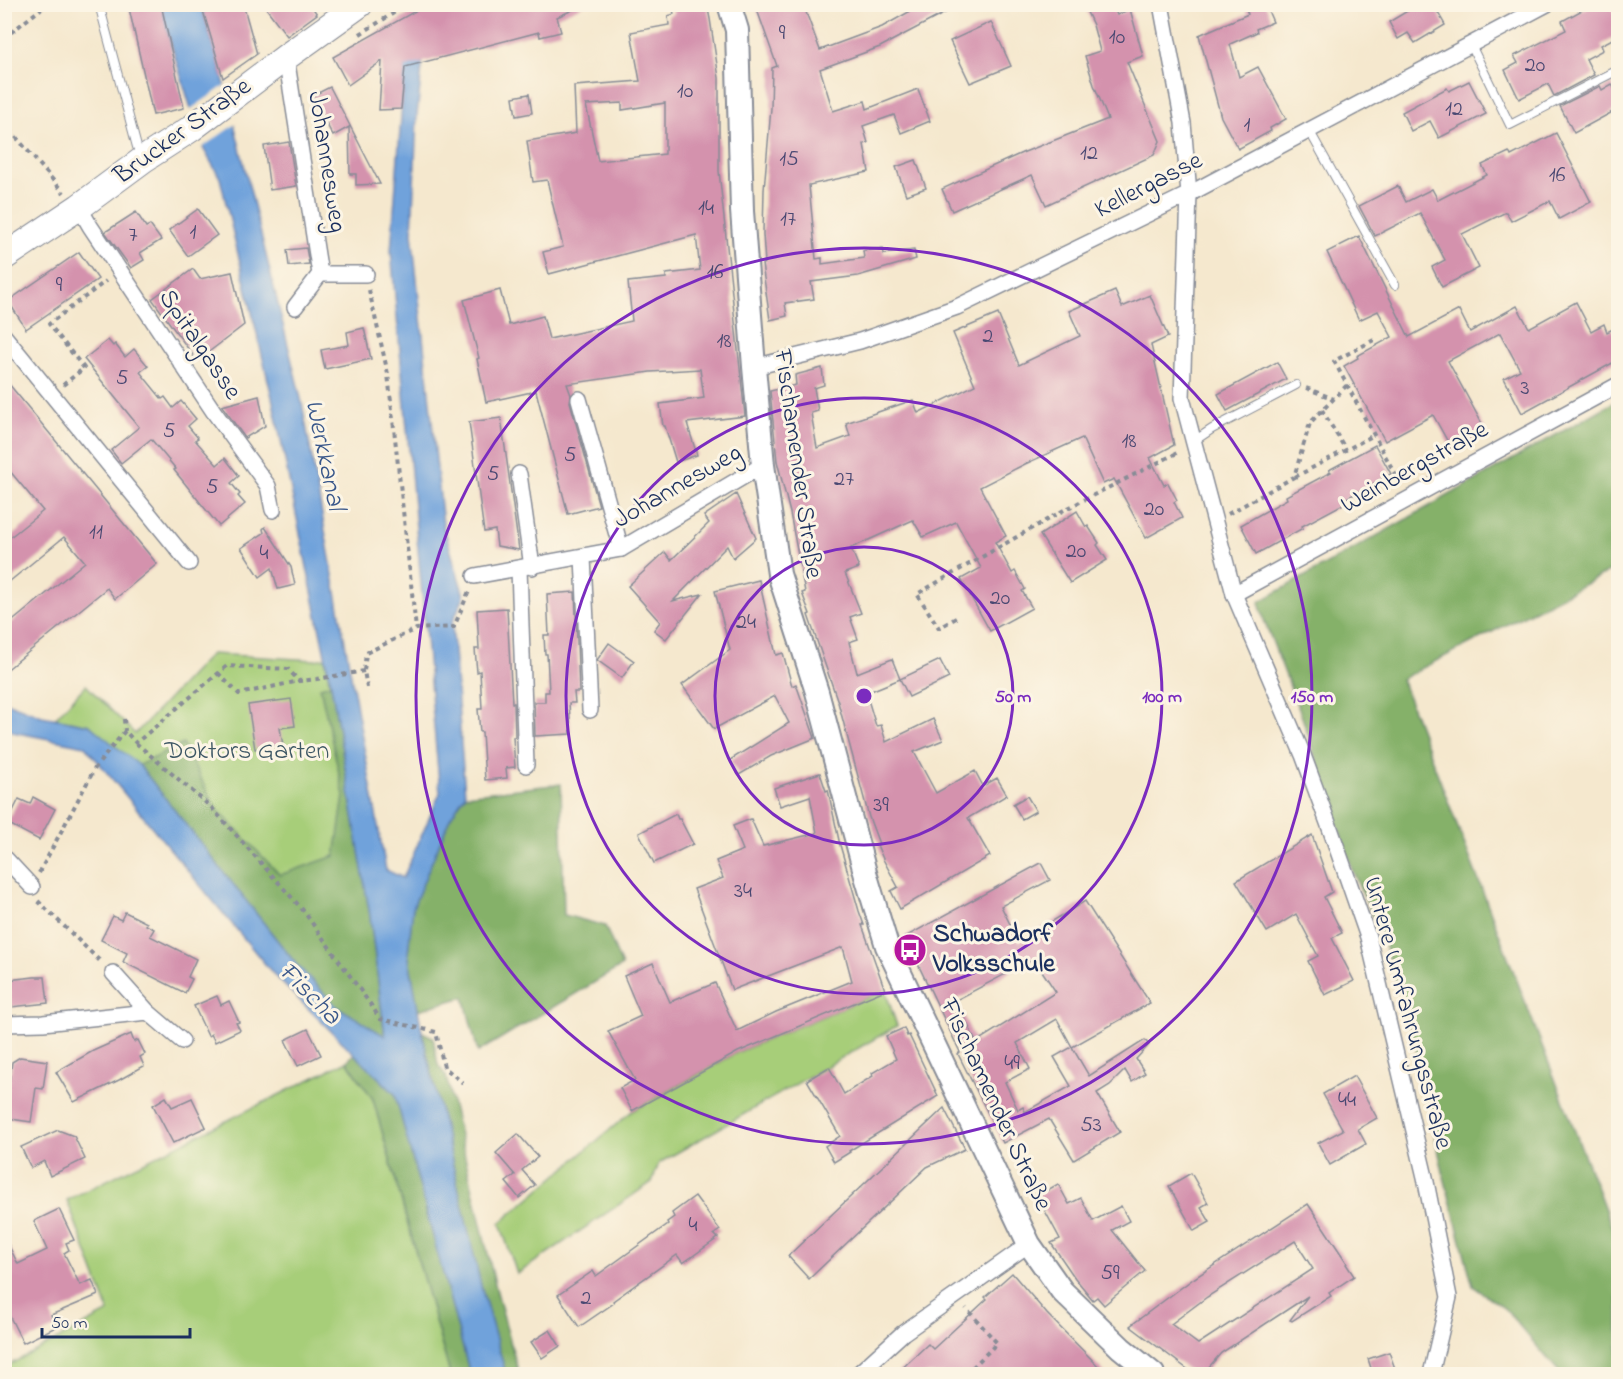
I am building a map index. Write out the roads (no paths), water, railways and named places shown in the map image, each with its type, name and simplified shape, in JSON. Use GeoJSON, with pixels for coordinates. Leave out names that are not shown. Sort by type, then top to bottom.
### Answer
{"type":"FeatureCollection","features":[{"type":"Feature","properties":{"kind":"main road","name":"Brucker Straße"},"geometry":{"type":"LineString","coordinates":[[4,257],[192,128],[360,4]]}},
{"type":"Feature","properties":{"kind":"main road","name":"Fischamender Straße"},"geometry":{"type":"LineString","coordinates":[[729,4],[737,30],[742,211],[754,367],[763,465],[779,574],[817,692],[886,946],[1029,1244],[1062,1291],[1121,1348],[1153,1374]]}},
{"type":"Feature","properties":{"kind":"street","name":"Untere Umfahrungsstraße"},"geometry":{"type":"LineString","coordinates":[[1161,4],[1183,123],[1189,194],[1182,398],[1234,594],[1303,755],[1368,937],[1425,1177],[1449,1297],[1431,1374]]}},
{"type":"Feature","properties":{"kind":"street","name":"Kellergasse"},"geometry":{"type":"LineString","coordinates":[[754,367],[860,341],[957,307],[1189,194],[1547,4]]}},
{"type":"Feature","properties":{"kind":"street","name":"Johannesweg"},"geometry":{"type":"LineString","coordinates":[[286,57],[320,274]]}},
{"type":"Feature","properties":{"kind":"street","name":"Spitalgasse"},"geometry":{"type":"LineString","coordinates":[[79,207],[214,412],[268,486],[273,510]]}},
{"type":"Feature","properties":{"kind":"street"},"geometry":{"type":"LineString","coordinates":[[295,307],[320,274],[366,274]]}},
{"type":"Feature","properties":{"kind":"street"},"geometry":{"type":"LineString","coordinates":[[4,336],[189,563]]}},
{"type":"Feature","properties":{"kind":"street","name":"Weinbergstraße"},"geometry":{"type":"LineString","coordinates":[[1234,594],[1618,385]]}},
{"type":"Feature","properties":{"kind":"street"},"geometry":{"type":"LineString","coordinates":[[579,399],[621,549]]}},
{"type":"Feature","properties":{"kind":"street","name":"Johannesweg"},"geometry":{"type":"LineString","coordinates":[[475,576],[621,549],[763,465]]}},
{"type":"Feature","properties":{"kind":"street"},"geometry":{"type":"LineString","coordinates":[[519,474],[525,568],[526,765]]}},
{"type":"Feature","properties":{"kind":"street"},"geometry":{"type":"LineString","coordinates":[[583,557],[590,710]]}},
{"type":"Feature","properties":{"kind":"street"},"geometry":{"type":"LineString","coordinates":[[5,859],[32,887]]}},
{"type":"Feature","properties":{"kind":"street"},"geometry":{"type":"LineString","coordinates":[[113,973],[148,1012],[182,1041]]}},
{"type":"Feature","properties":{"kind":"street"},"geometry":{"type":"LineString","coordinates":[[4,1024],[43,1023],[148,1012]]}},
{"type":"Feature","properties":{"kind":"street"},"geometry":{"type":"LineString","coordinates":[[859,1374],[903,1333],[1029,1244]]}},
{"type":"Feature","properties":{"kind":"lane"},"geometry":{"type":"LineString","coordinates":[[99,4],[136,147],[144,159]]}},
{"type":"Feature","properties":{"kind":"lane"},"geometry":{"type":"LineString","coordinates":[[1471,45],[1510,125],[1618,70]]}},
{"type":"Feature","properties":{"kind":"lane"},"geometry":{"type":"LineString","coordinates":[[1309,130],[1395,285]]}},
{"type":"Feature","properties":{"kind":"lane"},"geometry":{"type":"LineString","coordinates":[[1194,441],[1212,429],[1296,385]]}},
{"type":"Feature","properties":{"kind":"water","name":"Fischa"},"geometry":{"type":"Polygon","coordinates":[[[161,5],[201,5],[223,78],[302,403],[386,870],[403,878],[440,793],[391,251],[408,23],[427,18],[417,115],[412,233],[443,525],[464,596],[452,623],[465,795],[450,818],[413,907],[408,953],[422,1032],[482,1290],[506,1374],[470,1374],[395,1094],[275,976],[85,746],[13,732],[5,725],[4,701],[42,716],[89,725],[139,765],[296,964],[336,1006],[385,1036],[370,916],[331,684],[272,397],[220,178],[203,148],[161,5]]]}},
{"type":"Feature","properties":{"kind":"place","name":"Schwadorf Volksschule"},"geometry":{"type":"Point","coordinates":[910,950]}},
{"type":"Feature","properties":{"kind":"water label","name":"Werkkanal"},"geometry":{"type":"Point","coordinates":[324,455]}},
{"type":"Feature","properties":{"kind":"park label","name":"Doktors Garten"},"geometry":{"type":"Point","coordinates":[247,752]}}]}
